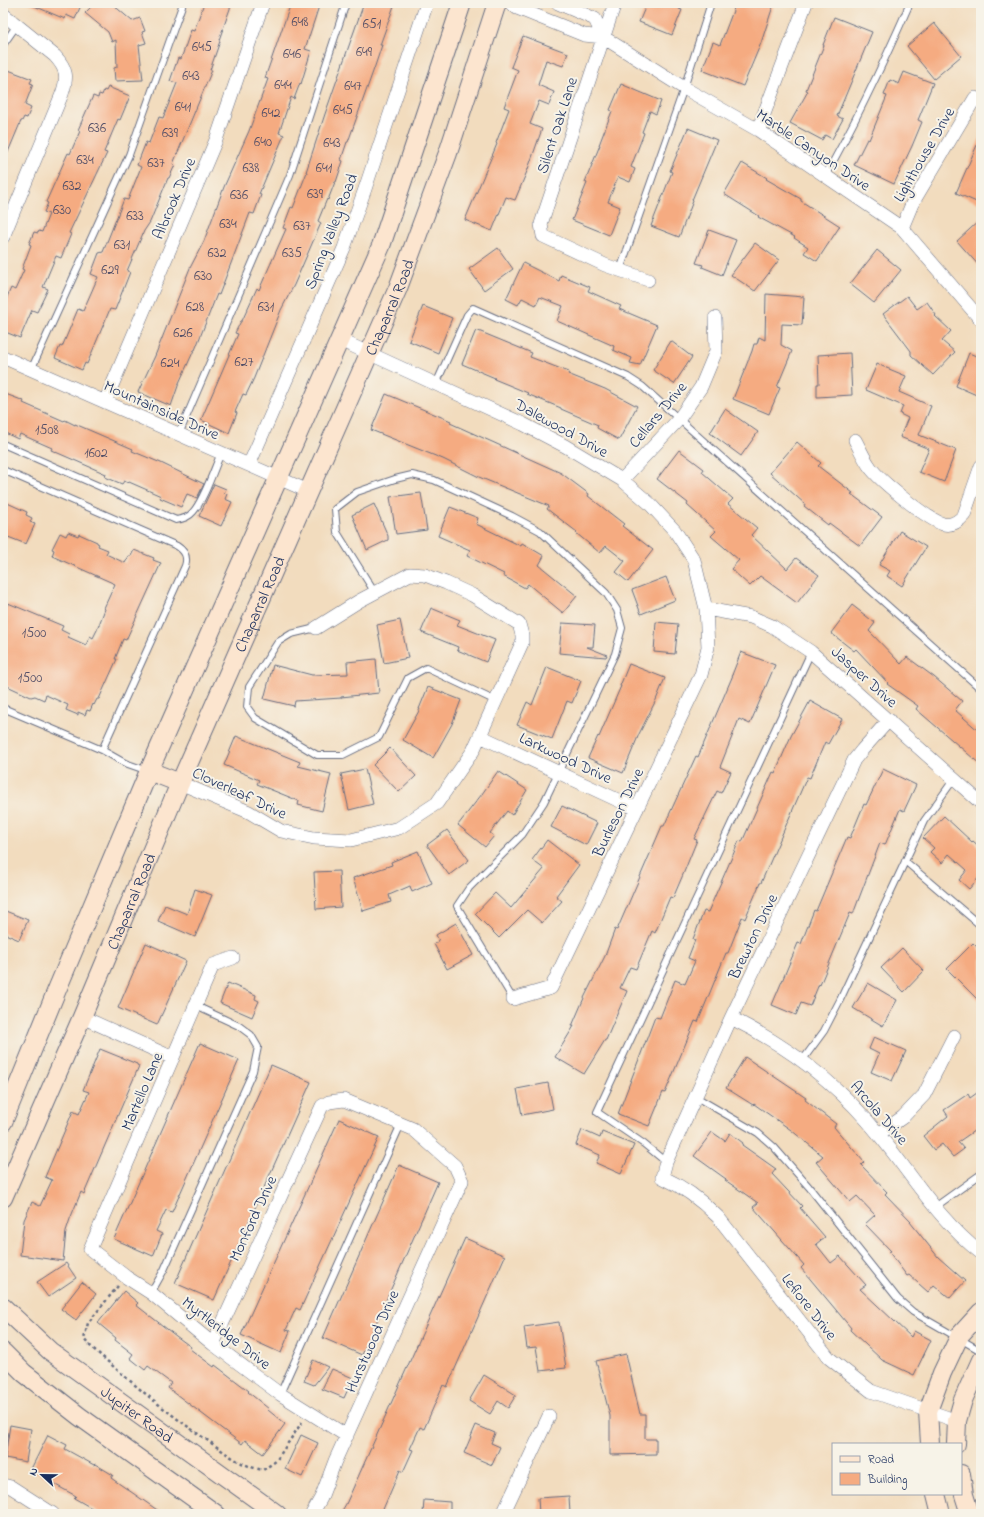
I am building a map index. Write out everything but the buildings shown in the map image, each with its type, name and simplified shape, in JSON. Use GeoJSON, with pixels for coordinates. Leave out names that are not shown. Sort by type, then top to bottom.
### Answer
{"type":"FeatureCollection","features":[{"type":"Feature","properties":{"kind":"main road","name":"Chaparral Road"},"geometry":{"type":"LineString","coordinates":[[3,1122],[149,771],[381,246],[462,3]]}},
{"type":"Feature","properties":{"kind":"main road","name":"Chaparral Road"},"geometry":{"type":"LineString","coordinates":[[3,1198],[82,1017],[180,783],[368,352],[398,288],[448,152],[497,3]]}},
{"type":"Feature","properties":{"kind":"main road"},"geometry":{"type":"LineString","coordinates":[[149,771],[180,783]]}},
{"type":"Feature","properties":{"kind":"main road","name":"Jupiter Road"},"geometry":{"type":"LineString","coordinates":[[3,1307],[50,1351],[277,1514]]}},
{"type":"Feature","properties":{"kind":"main road"},"geometry":{"type":"LineString","coordinates":[[930,1443],[928,1410],[942,1373],[958,1339],[981,1312]]}},
{"type":"Feature","properties":{"kind":"main road"},"geometry":{"type":"LineString","coordinates":[[3,1352],[24,1373],[79,1416],[216,1514]]}},
{"type":"Feature","properties":{"kind":"main road"},"geometry":{"type":"LineString","coordinates":[[956,1443],[957,1421],[963,1400],[981,1360]]}},
{"type":"Feature","properties":{"kind":"main road"},"geometry":{"type":"LineString","coordinates":[[962,1481],[964,1495],[970,1514]]}},
{"type":"Feature","properties":{"kind":"main road"},"geometry":{"type":"LineString","coordinates":[[936,1495],[941,1514]]}},
{"type":"Feature","properties":{"kind":"street","name":"Albrook Drive"},"geometry":{"type":"LineString","coordinates":[[105,402],[216,140],[263,3]]}},
{"type":"Feature","properties":{"kind":"street","name":"Spring Valley Road"},"geometry":{"type":"LineString","coordinates":[[249,465],[344,248],[427,3]]}},
{"type":"Feature","properties":{"kind":"street","name":"Marble Canyon Drive"},"geometry":{"type":"LineString","coordinates":[[511,3],[517,8],[584,35],[603,37],[684,88],[758,130],[902,228],[981,320]]}},
{"type":"Feature","properties":{"kind":"street"},"geometry":{"type":"LineString","coordinates":[[558,3],[595,19],[603,37]]}},
{"type":"Feature","properties":{"kind":"street","name":"Silent Oak Lane"},"geometry":{"type":"LineString","coordinates":[[615,3],[541,224],[543,236],[620,271]]}},
{"type":"Feature","properties":{"kind":"street"},"geometry":{"type":"LineString","coordinates":[[758,130],[806,3]]}},
{"type":"Feature","properties":{"kind":"street"},"geometry":{"type":"LineString","coordinates":[[3,14],[55,56],[62,63],[66,77],[66,84],[3,237]]}},
{"type":"Feature","properties":{"kind":"street","name":"Lighthouse Drive"},"geometry":{"type":"LineString","coordinates":[[902,228],[912,204],[978,100]]}},
{"type":"Feature","properties":{"kind":"street"},"geometry":{"type":"LineString","coordinates":[[620,271],[648,280]]}},
{"type":"Feature","properties":{"kind":"street","name":"Cellars Drive"},"geometry":{"type":"LineString","coordinates":[[622,480],[679,419],[702,387],[716,351],[715,318]]}},
{"type":"Feature","properties":{"kind":"street","name":"Dalewood Drive"},"geometry":{"type":"LineString","coordinates":[[340,340],[524,424],[565,446],[622,480],[650,503],[676,531],[694,560],[706,609]]}},
{"type":"Feature","properties":{"kind":"street","name":"Mountainside Drive"},"geometry":{"type":"LineString","coordinates":[[3,357],[308,491]]}},
{"type":"Feature","properties":{"kind":"street"},"geometry":{"type":"LineString","coordinates":[[855,440],[870,468],[921,512],[942,523],[955,523],[964,515],[981,466]]}},
{"type":"Feature","properties":{"kind":"street","name":"Cloverleaf Drive"},"geometry":{"type":"LineString","coordinates":[[180,783],[249,812],[281,831],[314,838],[351,840],[399,828],[437,803],[474,751],[522,643],[522,635],[519,624],[472,595],[425,575],[410,574],[316,628]]}},
{"type":"Feature","properties":{"kind":"street","name":"Jasper Drive"},"geometry":{"type":"LineString","coordinates":[[706,609],[751,618],[772,626],[811,652],[981,803]]}},
{"type":"Feature","properties":{"kind":"street","name":"Burleson Drive"},"geometry":{"type":"LineString","coordinates":[[513,999],[551,988],[701,675],[708,647],[706,609]]}},
{"type":"Feature","properties":{"kind":"street","name":"Brewton Drive"},"geometry":{"type":"LineString","coordinates":[[662,1177],[666,1162],[731,1018],[854,760],[889,720]]}},
{"type":"Feature","properties":{"kind":"street","name":"Larkwood Drive"},"geometry":{"type":"LineString","coordinates":[[480,736],[637,809]]}},
{"type":"Feature","properties":{"kind":"street","name":"Martello Lane"},"geometry":{"type":"LineString","coordinates":[[90,1249],[213,965],[233,958]]}},
{"type":"Feature","properties":{"kind":"street"},"geometry":{"type":"LineString","coordinates":[[82,1017],[173,1058]]}},
{"type":"Feature","properties":{"kind":"street","name":"Arcola Drive"},"geometry":{"type":"LineString","coordinates":[[731,1018],[774,1041],[802,1060],[839,1091],[879,1134],[935,1207],[965,1240],[981,1253]]}},
{"type":"Feature","properties":{"kind":"street"},"geometry":{"type":"LineString","coordinates":[[879,1134],[903,1117],[924,1095],[954,1036]]}},
{"type":"Feature","properties":{"kind":"street","name":"Monford Drive"},"geometry":{"type":"LineString","coordinates":[[213,1344],[322,1106],[329,1102],[344,1100],[401,1124]]}},
{"type":"Feature","properties":{"kind":"street","name":"Hurstwood Drive"},"geometry":{"type":"LineString","coordinates":[[312,1514],[462,1181],[455,1166],[413,1129],[401,1124]]}},
{"type":"Feature","properties":{"kind":"street","name":"Leflore Drive"},"geometry":{"type":"LineString","coordinates":[[662,1177],[706,1205],[718,1217],[829,1358],[871,1391],[957,1421]]}},
{"type":"Feature","properties":{"kind":"street","name":"Myrtleridge Drive"},"geometry":{"type":"LineString","coordinates":[[90,1249],[151,1293],[213,1344],[280,1394],[308,1413],[347,1436]]}},
{"type":"Feature","properties":{"kind":"street"},"geometry":{"type":"LineString","coordinates":[[503,1514],[549,1416]]}},
{"type":"Feature","properties":{"kind":"street"},"geometry":{"type":"LineString","coordinates":[[3,1485],[11,1487],[53,1514]]}},
{"type":"Feature","properties":{"kind":"lane"},"geometry":{"type":"LineString","coordinates":[[31,370],[129,155],[182,3]]}},
{"type":"Feature","properties":{"kind":"lane"},"geometry":{"type":"LineString","coordinates":[[179,434],[290,175],[346,3]]}},
{"type":"Feature","properties":{"kind":"lane"},"geometry":{"type":"LineString","coordinates":[[620,271],[684,88],[711,3]]}},
{"type":"Feature","properties":{"kind":"lane"},"geometry":{"type":"LineString","coordinates":[[825,176],[882,68],[910,3]]}},
{"type":"Feature","properties":{"kind":"lane"},"geometry":{"type":"LineString","coordinates":[[977,3],[981,5]]}},
{"type":"Feature","properties":{"kind":"lane"},"geometry":{"type":"LineString","coordinates":[[3,45],[17,25]]}},
{"type":"Feature","properties":{"kind":"lane"},"geometry":{"type":"LineString","coordinates":[[436,384],[468,315],[473,308],[628,378],[642,386],[981,689]]}},
{"type":"Feature","properties":{"kind":"lane"},"geometry":{"type":"LineString","coordinates":[[3,444],[176,520],[185,518],[193,513],[221,453]]}},
{"type":"Feature","properties":{"kind":"lane"},"geometry":{"type":"LineString","coordinates":[[3,470],[177,546],[186,556],[185,566],[102,750]]}},
{"type":"Feature","properties":{"kind":"lane"},"geometry":{"type":"LineString","coordinates":[[375,593],[337,532],[335,509],[357,492],[412,475],[434,480],[512,516],[540,531],[606,593],[618,610],[622,628],[615,654],[544,802],[522,835],[469,888],[457,906],[513,999]]}},
{"type":"Feature","properties":{"kind":"lane"},"geometry":{"type":"LineString","coordinates":[[316,628],[291,634],[278,642],[249,687],[247,707],[255,718],[317,755],[343,755],[379,737],[408,678],[426,668],[496,701]]}},
{"type":"Feature","properties":{"kind":"lane"},"geometry":{"type":"LineString","coordinates":[[666,1162],[644,1144],[597,1112],[811,652]]}},
{"type":"Feature","properties":{"kind":"lane"},"geometry":{"type":"LineString","coordinates":[[3,708],[102,750],[125,763],[149,771]]}},
{"type":"Feature","properties":{"kind":"lane"},"geometry":{"type":"LineString","coordinates":[[802,1060],[824,1031],[840,1000],[924,821],[954,779]]}},
{"type":"Feature","properties":{"kind":"lane"},"geometry":{"type":"LineString","coordinates":[[905,860],[981,926]]}},
{"type":"Feature","properties":{"kind":"lane"},"geometry":{"type":"LineString","coordinates":[[151,1293],[164,1270],[253,1071],[258,1047],[251,1035],[239,1026],[196,1006]]}},
{"type":"Feature","properties":{"kind":"lane"},"geometry":{"type":"LineString","coordinates":[[696,1098],[758,1133],[792,1166],[898,1299],[912,1312],[981,1351]]}},
{"type":"Feature","properties":{"kind":"lane"},"geometry":{"type":"LineString","coordinates":[[280,1394],[401,1124]]}},
{"type":"Feature","properties":{"kind":"lane"},"geometry":{"type":"LineString","coordinates":[[935,1207],[981,1174]]}},
{"type":"Feature","properties":{"kind":"path"},"geometry":{"type":"LineString","coordinates":[[126,1276],[88,1323],[84,1339],[130,1381],[175,1418],[242,1464],[263,1470],[276,1461],[308,1413]]}}]}
